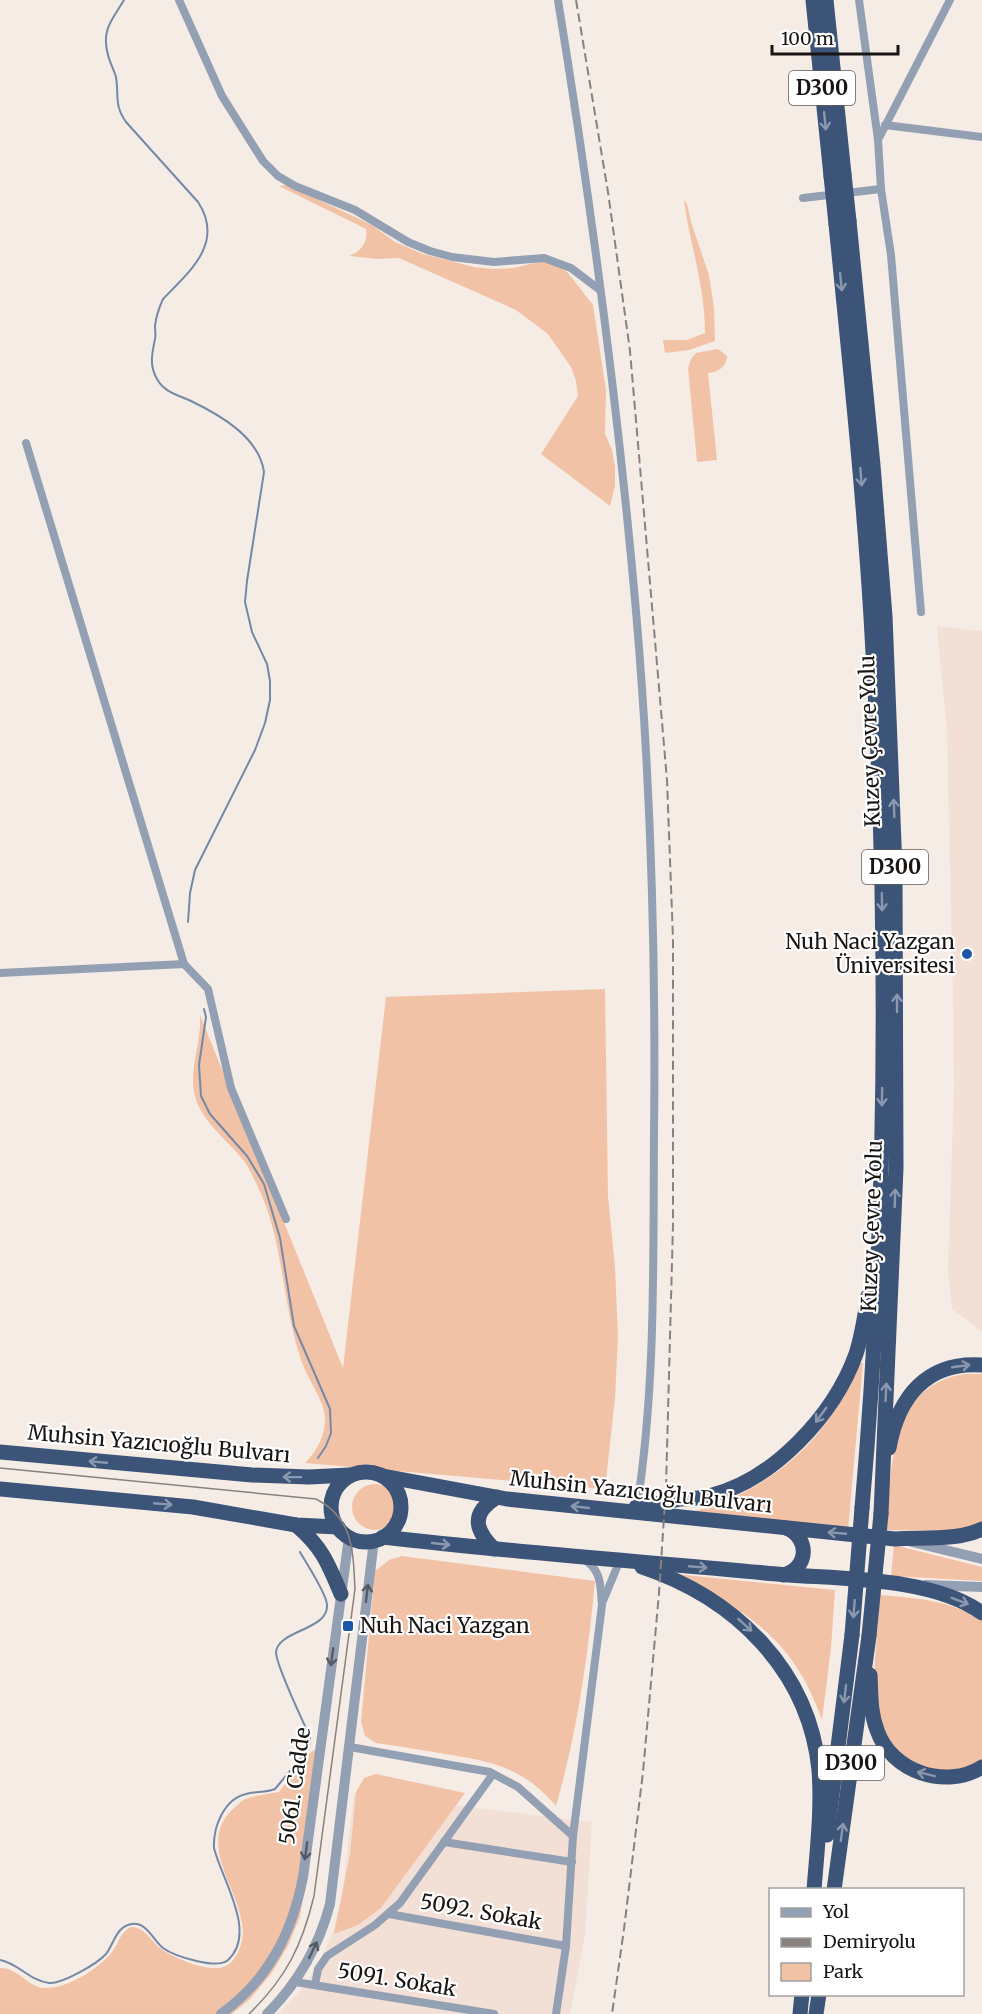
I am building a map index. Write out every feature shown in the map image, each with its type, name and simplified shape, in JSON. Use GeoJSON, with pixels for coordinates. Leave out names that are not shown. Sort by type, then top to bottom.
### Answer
{"type":"FeatureCollection","features":[{"type":"Feature","properties":{"kind":"highway","name":"D300"},"geometry":{"type":"LineString","coordinates":[[813,0],[842,223]]}},
{"type":"Feature","properties":{"kind":"highway","name":"D300"},"geometry":{"type":"LineString","coordinates":[[826,0],[837,175]]}},
{"type":"Feature","properties":{"kind":"highway","name":"Kuzey Çevre Yolu"},"geometry":{"type":"LineString","coordinates":[[819,1888],[852,1635],[873,1380],[881,1137],[883,980],[879,772],[871,616],[842,223]]}},
{"type":"Feature","properties":{"kind":"highway","name":"Kuzey Çevre Yolu"},"geometry":{"type":"LineString","coordinates":[[842,223],[873,465],[885,616],[895,869],[896,1168],[881,1514]]}},
{"type":"Feature","properties":{"kind":"highway"},"geometry":{"type":"LineString","coordinates":[[613,1511],[708,1497],[747,1481],[782,1457],[798,1442],[828,1405],[843,1382],[856,1354],[864,1322],[881,1137]]}},
{"type":"Feature","properties":{"kind":"highway"},"geometry":{"type":"LineString","coordinates":[[881,1514],[891,1441],[898,1416],[911,1394],[927,1378],[945,1369],[965,1364],[982,1365]]}},
{"type":"Feature","properties":{"kind":"highway","name":"Muhsin Yazıcıoğlu Bulvarı"},"geometry":{"type":"LineString","coordinates":[[0,1452],[252,1475],[350,1475]]}},
{"type":"Feature","properties":{"kind":"highway"},"geometry":{"type":"LineString","coordinates":[[343,1532],[332,1513],[333,1495],[340,1483],[350,1475],[370,1472],[383,1476],[397,1491],[400,1510],[393,1528],[379,1539]]}},
{"type":"Feature","properties":{"kind":"highway","name":"Muhsin Yazıcıoğlu Bulvarı"},"geometry":{"type":"LineString","coordinates":[[383,1476],[497,1497],[895,1539],[953,1536],[982,1529]]}},
{"type":"Feature","properties":{"kind":"highway"},"geometry":{"type":"LineString","coordinates":[[0,1489],[193,1507],[343,1532],[357,1540],[379,1539],[896,1583],[970,1605],[982,1614]]}},
{"type":"Feature","properties":{"kind":"highway"},"geometry":{"type":"LineString","coordinates":[[494,1549],[480,1534],[478,1521],[482,1509],[497,1497]]}},
{"type":"Feature","properties":{"kind":"highway","name":"D300"},"geometry":{"type":"LineString","coordinates":[[834,1888],[869,1636],[881,1514]]}},
{"type":"Feature","properties":{"kind":"highway"},"geometry":{"type":"LineString","coordinates":[[296,1525],[313,1539],[322,1552],[341,1594]]}},
{"type":"Feature","properties":{"kind":"highway"},"geometry":{"type":"LineString","coordinates":[[783,1575],[797,1569],[804,1555],[803,1545],[798,1536],[786,1528]]}},
{"type":"Feature","properties":{"kind":"highway"},"geometry":{"type":"LineString","coordinates":[[620,1560],[674,1579],[728,1611],[768,1647],[790,1682],[808,1722],[818,1769],[820,1824],[814,1888]]}},
{"type":"Feature","properties":{"kind":"highway"},"geometry":{"type":"LineString","coordinates":[[869,1636],[872,1716],[878,1733],[888,1749],[916,1772],[933,1777],[949,1778],[982,1767]]}},
{"type":"Feature","properties":{"kind":"highway"},"geometry":{"type":"LineString","coordinates":[[800,2014],[802,1996]]}},
{"type":"Feature","properties":{"kind":"highway"},"geometry":{"type":"LineString","coordinates":[[816,2014],[819,1996]]}},
{"type":"Feature","properties":{"kind":"street"},"geometry":{"type":"LineString","coordinates":[[179,0],[222,96],[263,161],[278,176],[295,186],[355,210],[408,242],[430,251],[494,262],[544,258],[572,268],[600,290]]}},
{"type":"Feature","properties":{"kind":"street"},"geometry":{"type":"LineString","coordinates":[[558,0],[581,144],[618,433],[636,612],[648,787],[656,1042],[653,1264],[647,1430],[637,1507]]}},
{"type":"Feature","properties":{"kind":"street"},"geometry":{"type":"LineString","coordinates":[[859,0],[891,255],[921,612]]}},
{"type":"Feature","properties":{"kind":"street"},"geometry":{"type":"LineString","coordinates":[[878,140],[950,0]]}},
{"type":"Feature","properties":{"kind":"street"},"geometry":{"type":"LineString","coordinates":[[885,125],[982,137]]}},
{"type":"Feature","properties":{"kind":"street"},"geometry":{"type":"LineString","coordinates":[[803,198],[881,189]]}},
{"type":"Feature","properties":{"kind":"street"},"geometry":{"type":"LineString","coordinates":[[26,443],[184,964],[208,989],[231,1088],[286,1219]]}},
{"type":"Feature","properties":{"kind":"street"},"geometry":{"type":"LineString","coordinates":[[0,973],[184,964]]}},
{"type":"Feature","properties":{"kind":"street","name":"5061. Cadde"},"geometry":{"type":"LineString","coordinates":[[221,2014],[244,1995],[268,1968],[288,1933],[296,1910],[303,1877],[341,1594],[343,1532]]}},
{"type":"Feature","properties":{"kind":"street"},"geometry":{"type":"LineString","coordinates":[[267,2014],[295,1982],[316,1944],[330,1904],[379,1539]]}},
{"type":"Feature","properties":{"kind":"street"},"geometry":{"type":"LineString","coordinates":[[895,1539],[982,1559]]}},
{"type":"Feature","properties":{"kind":"street"},"geometry":{"type":"LineString","coordinates":[[556,2014],[566,1946],[573,1836],[602,1605],[599,1578],[595,1567],[580,1556]]}},
{"type":"Feature","properties":{"kind":"street"},"geometry":{"type":"LineString","coordinates":[[602,1605],[620,1560]]}},
{"type":"Feature","properties":{"kind":"street"},"geometry":{"type":"LineString","coordinates":[[896,1583],[982,1587]]}},
{"type":"Feature","properties":{"kind":"street"},"geometry":{"type":"LineString","coordinates":[[350,1747],[493,1774],[518,1787],[573,1836]]}},
{"type":"Feature","properties":{"kind":"street"},"geometry":{"type":"LineString","coordinates":[[315,1985],[318,1969],[327,1956],[389,1914],[407,1895],[493,1774]]}},
{"type":"Feature","properties":{"kind":"street"},"geometry":{"type":"LineString","coordinates":[[444,1842],[572,1862]]}},
{"type":"Feature","properties":{"kind":"street","name":"5092. Sokak"},"geometry":{"type":"LineString","coordinates":[[389,1914],[566,1946]]}},
{"type":"Feature","properties":{"kind":"street","name":"5091. Sokak"},"geometry":{"type":"LineString","coordinates":[[295,1982],[494,2014]]}},
{"type":"Feature","properties":{"kind":"shaded area","name":"Nuh Naci Yazgan Üniversitesi"},"geometry":{"type":"Polygon","coordinates":[[[937,626],[982,631],[982,1332],[952,1309],[948,1271],[954,1086],[953,998],[947,732],[937,626]]]}},
{"type":"Feature","properties":{"kind":"shaded area"},"geometry":{"type":"Polygon","coordinates":[[[354,1793],[592,1822],[585,1935],[570,2014],[277,2014],[306,1985],[322,1958],[334,1928],[342,1896],[354,1793]]]}},
{"type":"Feature","properties":{"kind":"green space"},"geometry":{"type":"Polygon","coordinates":[[[287,185],[372,225],[395,242],[423,254],[474,267],[493,269],[513,268],[543,261],[568,273],[593,305],[606,390],[605,434],[612,450],[615,467],[615,486],[610,506],[541,454],[578,396],[571,367],[548,334],[516,310],[399,258],[377,259],[349,256],[363,246],[366,229],[279,186],[287,185]]]}},
{"type":"Feature","properties":{"kind":"green space"},"geometry":{"type":"Polygon","coordinates":[[[684,200],[709,275],[714,308],[715,341],[689,350],[665,353],[663,340],[687,340],[705,333],[703,298],[684,200]]]}},
{"type":"Feature","properties":{"kind":"green space"},"geometry":{"type":"Polygon","coordinates":[[[718,349],[727,356],[725,363],[719,370],[708,373],[717,460],[697,462],[688,368],[696,353],[718,349]]]}},
{"type":"Feature","properties":{"kind":"green space"},"geometry":{"type":"Polygon","coordinates":[[[605,989],[608,1196],[615,1267],[618,1337],[615,1398],[605,1489],[305,1463],[317,1448],[322,1437],[325,1425],[324,1412],[296,1343],[273,1228],[266,1206],[246,1164],[209,1123],[198,1106],[193,1076],[200,1015],[343,1368],[386,997],[605,989]]]}},
{"type":"Feature","properties":{"kind":"green space"},"geometry":{"type":"Polygon","coordinates":[[[858,1363],[863,1363],[848,1530],[687,1513],[732,1498],[753,1487],[792,1460],[825,1425],[841,1400],[858,1363]]]}},
{"type":"Feature","properties":{"kind":"green space"},"geometry":{"type":"Polygon","coordinates":[[[965,1374],[982,1374],[982,1525],[959,1531],[886,1530],[893,1457],[908,1412],[921,1395],[940,1381],[965,1374]]]}},
{"type":"Feature","properties":{"kind":"green space"},"geometry":{"type":"Polygon","coordinates":[[[375,1484],[391,1491],[398,1507],[391,1523],[375,1530],[359,1523],[352,1507],[359,1491],[375,1484]]]}},
{"type":"Feature","properties":{"kind":"green space"},"geometry":{"type":"Polygon","coordinates":[[[894,1545],[982,1567],[982,1581],[891,1576],[894,1545]]]}},
{"type":"Feature","properties":{"kind":"green space"},"geometry":{"type":"Polygon","coordinates":[[[402,1556],[595,1581],[581,1695],[556,1806],[532,1783],[506,1768],[478,1760],[376,1743],[365,1736],[361,1722],[375,1571],[389,1560],[402,1556]]]}},
{"type":"Feature","properties":{"kind":"green space"},"geometry":{"type":"Polygon","coordinates":[[[675,1574],[835,1590],[822,1720],[797,1668],[765,1630],[746,1615],[675,1574]]]}},
{"type":"Feature","properties":{"kind":"green space"},"geometry":{"type":"Polygon","coordinates":[[[880,1595],[946,1604],[982,1621],[982,1763],[954,1773],[908,1763],[881,1730],[874,1673],[880,1595]]]}},
{"type":"Feature","properties":{"kind":"green space"},"geometry":{"type":"Polygon","coordinates":[[[324,1743],[300,1917],[288,1946],[271,1974],[250,1999],[232,2014],[0,2014],[0,1968],[12,1971],[40,1987],[64,1985],[99,1965],[112,1952],[124,1932],[131,1927],[140,1929],[156,1945],[188,1963],[213,1968],[229,1964],[239,1950],[243,1933],[241,1916],[221,1862],[218,1845],[220,1828],[230,1812],[243,1800],[279,1792],[307,1755],[324,1743]]]}},
{"type":"Feature","properties":{"kind":"green space"},"geometry":{"type":"Polygon","coordinates":[[[376,1774],[465,1793],[381,1908],[358,1925],[334,1934],[350,1854],[356,1792],[364,1778],[376,1774]]]}},
{"type":"Feature","properties":{"kind":"waterway"},"geometry":{"type":"LineString","coordinates":[[124,0],[109,26],[106,39],[108,55],[116,77],[120,110],[126,122],[198,202],[208,231],[206,244],[193,267],[163,299],[160,306],[155,326],[152,359],[154,374],[167,390],[214,413],[237,429],[255,448],[264,472],[245,602],[252,632],[267,664],[270,700],[265,723],[255,750],[195,870],[190,893],[188,922]]}},
{"type":"Feature","properties":{"kind":"waterway"},"geometry":{"type":"LineString","coordinates":[[204,1009],[206,1017],[199,1065],[201,1096],[210,1114],[247,1156],[264,1184],[280,1238],[294,1326],[330,1409],[331,1433],[318,1458]]}},
{"type":"Feature","properties":{"kind":"waterway"},"geometry":{"type":"LineString","coordinates":[[0,1960],[42,1982],[55,1982],[79,1973],[102,1958],[122,1928],[132,1924],[142,1926],[159,1945],[176,1955],[206,1963],[222,1963],[228,1960],[236,1949],[239,1921],[214,1848],[215,1831],[221,1815],[238,1797],[275,1789],[309,1748],[310,1737],[285,1681],[276,1652],[285,1639],[320,1620],[327,1605],[316,1578],[300,1552]]}},
{"type":"Feature","properties":{"kind":"tram line"},"geometry":{"type":"LineString","coordinates":[[0,1468],[316,1499],[329,1507],[345,1526],[352,1549],[355,1589],[314,1896],[304,1930],[291,1960],[273,1987],[249,2014]]}},
{"type":"Feature","properties":{"kind":"railway"},"geometry":{"type":"LineString","coordinates":[[576,0],[608,192],[630,351],[667,780],[673,939],[673,1225],[666,1487],[643,1772],[612,2014]]}},
{"type":"Feature","properties":{"kind":"place","name":"Nuh Naci Yazgan Üniversitesi"},"geometry":{"type":"Point","coordinates":[967,954]}},
{"type":"Feature","properties":{"kind":"place","name":"Nuh Naci Yazgan"},"geometry":{"type":"Point","coordinates":[348,1626]}}]}
